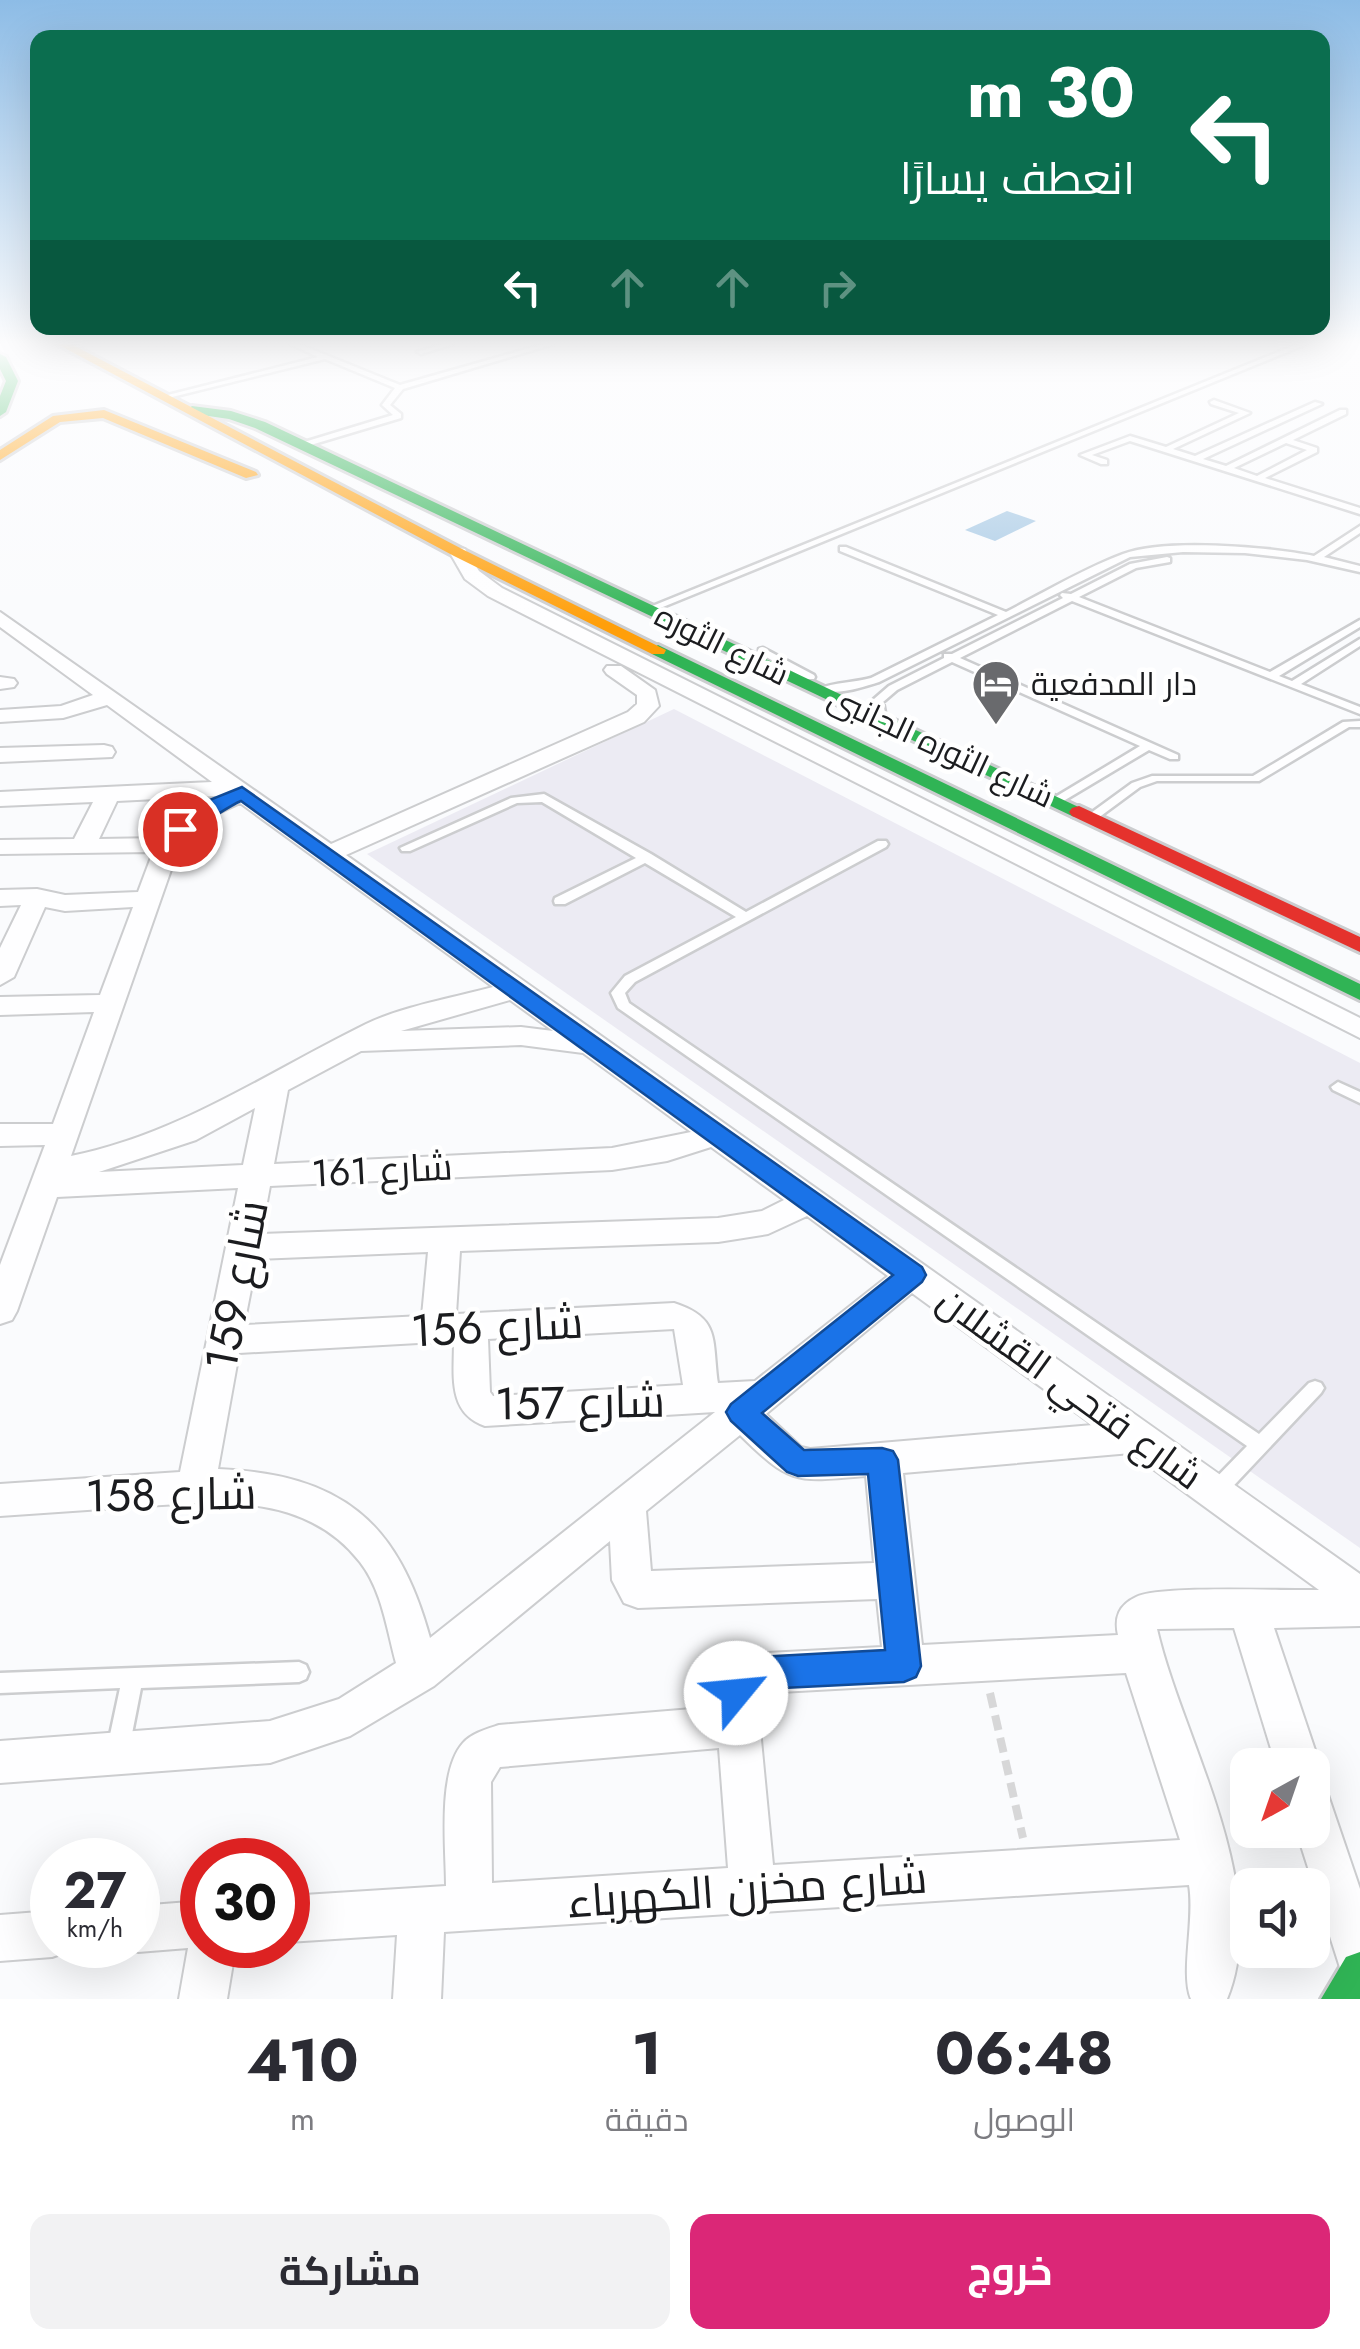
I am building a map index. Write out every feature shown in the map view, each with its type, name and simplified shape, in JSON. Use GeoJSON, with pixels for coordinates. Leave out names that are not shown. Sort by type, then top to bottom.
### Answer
{"type":"FeatureCollection","features":[{"type":"Feature","properties":{"kind":"main road"},"geometry":{"type":"LineString","coordinates":[[0,456],[29,437]]}},
{"type":"Feature","properties":{"kind":"main road"},"geometry":{"type":"LineString","coordinates":[[162,437],[274,482],[340,489]]}},
{"type":"Feature","properties":{"kind":"main road","name":"شارع الثوره"},"geometry":{"type":"LineString","coordinates":[[243,437],[459,553],[1360,993]]}},
{"type":"Feature","properties":{"kind":"main road","name":"شارع الثوره الجانبى"},"geometry":{"type":"LineString","coordinates":[[286,437],[1360,945]]}},
{"type":"Feature","properties":{"kind":"main road"},"geometry":{"type":"LineString","coordinates":[[1342,1999],[1360,1971]]}},
{"type":"Feature","properties":{"kind":"street","name":"شارع الثوره الجانبى"},"geometry":{"type":"LineString","coordinates":[[459,553],[472,575],[502,595],[1360,1029]]}},
{"type":"Feature","properties":{"kind":"street"},"geometry":{"type":"LineString","coordinates":[[328,854],[627,722],[648,706],[648,694],[640,684],[533,626],[502,595]]}},
{"type":"Feature","properties":{"kind":"street","name":"شارع فتحي القشلان"},"geometry":{"type":"LineString","coordinates":[[0,618],[1360,1597]]}},
{"type":"Feature","properties":{"kind":"street"},"geometry":{"type":"LineString","coordinates":[[0,716],[62,712],[110,697]]}},
{"type":"Feature","properties":{"kind":"street"},"geometry":{"type":"LineString","coordinates":[[0,755],[104,752]]}},
{"type":"Feature","properties":{"kind":"street"},"geometry":{"type":"LineString","coordinates":[[0,799],[239,791]]}},
{"type":"Feature","properties":{"kind":"street"},"geometry":{"type":"LineString","coordinates":[[0,1311],[168,846],[198,814],[239,791]]}},
{"type":"Feature","properties":{"kind":"street"},"geometry":{"type":"LineString","coordinates":[[83,846],[108,795]]}},
{"type":"Feature","properties":{"kind":"street"},"geometry":{"type":"LineString","coordinates":[[0,847],[168,846]]}},
{"type":"Feature","properties":{"kind":"street"},"geometry":{"type":"LineString","coordinates":[[0,898],[37,897],[66,903],[148,900]]}},
{"type":"Feature","properties":{"kind":"street"},"geometry":{"type":"LineString","coordinates":[[0,977],[7,946],[37,897]]}},
{"type":"Feature","properties":{"kind":"street"},"geometry":{"type":"LineString","coordinates":[[47,1178],[166,1140],[347,1043],[404,1020],[516,990]]}},
{"type":"Feature","properties":{"kind":"street"},"geometry":{"type":"LineString","coordinates":[[0,1006],[110,1003]]}},
{"type":"Feature","properties":{"kind":"street"},"geometry":{"type":"LineString","coordinates":[[347,1043],[521,1036],[555,1038],[596,1048]]}},
{"type":"Feature","properties":{"kind":"street","name":"شارع 159"},"geometry":{"type":"LineString","coordinates":[[196,1486],[274,1085]]}},
{"type":"Feature","properties":{"kind":"street"},"geometry":{"type":"LineString","coordinates":[[0,1135],[63,1134]]}},
{"type":"Feature","properties":{"kind":"street","name":"شارع 161"},"geometry":{"type":"LineString","coordinates":[[47,1178],[257,1176],[612,1159],[667,1150],[716,1134]]}},
{"type":"Feature","properties":{"kind":"street"},"geometry":{"type":"LineString","coordinates":[[243,1247],[735,1229],[784,1216],[810,1201]]}},
{"type":"Feature","properties":{"kind":"street"},"geometry":{"type":"LineString","coordinates":[[445,1240],[454,1328]]}},
{"type":"Feature","properties":{"kind":"street"},"geometry":{"type":"LineString","coordinates":[[0,1762],[242,1746],[298,1736],[375,1703],[419,1672],[912,1275]]}},
{"type":"Feature","properties":{"kind":"street","name":"شارع 156"},"geometry":{"type":"LineString","coordinates":[[225,1340],[680,1318],[694,1328],[702,1399]]}},
{"type":"Feature","properties":{"kind":"street","name":"شارع 157"},"geometry":{"type":"LineString","coordinates":[[454,1328],[472,1397],[485,1411],[702,1399],[752,1404]]}},
{"type":"Feature","properties":{"kind":"street"},"geometry":{"type":"LineString","coordinates":[[752,1404],[798,1463],[882,1460],[1138,1437]]}},
{"type":"Feature","properties":{"kind":"street"},"geometry":{"type":"LineString","coordinates":[[882,1460],[904,1666]]}},
{"type":"Feature","properties":{"kind":"street","name":"شارع 158"},"geometry":{"type":"LineString","coordinates":[[0,1500],[196,1486],[247,1486],[297,1498],[320,1508],[360,1536],[390,1576],[419,1672]]}},
{"type":"Feature","properties":{"kind":"street"},"geometry":{"type":"LineString","coordinates":[[627,1505],[632,1580],[638,1590],[895,1580]]}},
{"type":"Feature","properties":{"kind":"street"},"geometry":{"type":"LineString","coordinates":[[1209,1984],[1218,1932],[1207,1860],[1135,1621],[1142,1612],[1360,1608]]}},
{"type":"Feature","properties":{"kind":"street"},"geometry":{"type":"LineString","coordinates":[[1248,1609],[1293,1748]]}},
{"type":"Feature","properties":{"kind":"street"},"geometry":{"type":"LineString","coordinates":[[752,1889],[736,1693],[750,1674],[1144,1653]]}},
{"type":"Feature","properties":{"kind":"street"},"geometry":{"type":"LineString","coordinates":[[469,1907],[469,1782],[474,1762],[481,1754],[499,1746],[739,1726]]}},
{"type":"Feature","properties":{"kind":"street"},"geometry":{"type":"LineString","coordinates":[[1324,1848],[1360,1960]]}},
{"type":"Feature","properties":{"kind":"street","name":"شارع مخزن الكهرباء"},"geometry":{"type":"LineString","coordinates":[[310,1918],[1207,1860]]}},
{"type":"Feature","properties":{"kind":"street"},"geometry":{"type":"LineString","coordinates":[[417,1999],[422,1910]]}},
{"type":"Feature","properties":{"kind":"street"},"geometry":{"type":"LineString","coordinates":[[0,1938],[30,1936]]}},
{"type":"Feature","properties":{"kind":"street"},"geometry":{"type":"LineString","coordinates":[[203,1999],[208,1968]]}},
{"type":"Feature","properties":{"kind":"lane"},"geometry":{"type":"LineString","coordinates":[[304,445],[328,437]]}},
{"type":"Feature","properties":{"kind":"lane"},"geometry":{"type":"LineString","coordinates":[[656,612],[1078,437]]}},
{"type":"Feature","properties":{"kind":"lane"},"geometry":{"type":"LineString","coordinates":[[1104,462],[1084,455],[1126,437]]}},
{"type":"Feature","properties":{"kind":"lane"},"geometry":{"type":"LineString","coordinates":[[1128,437],[1360,512]]}},
{"type":"Feature","properties":{"kind":"lane"},"geometry":{"type":"LineString","coordinates":[[1167,448],[1191,437]]}},
{"type":"Feature","properties":{"kind":"lane"},"geometry":{"type":"LineString","coordinates":[[1198,458],[1244,437]]}},
{"type":"Feature","properties":{"kind":"lane"},"geometry":{"type":"LineString","coordinates":[[1228,468],[1291,437]]}},
{"type":"Feature","properties":{"kind":"lane"},"geometry":{"type":"LineString","coordinates":[[1259,478],[1314,450],[1286,440]]}},
{"type":"Feature","properties":{"kind":"lane"},"geometry":{"type":"LineString","coordinates":[[1313,560],[1360,529]]}},
{"type":"Feature","properties":{"kind":"lane"},"geometry":{"type":"LineString","coordinates":[[843,549],[1022,622]]}},
{"type":"Feature","properties":{"kind":"lane"},"geometry":{"type":"LineString","coordinates":[[816,688],[867,683],[1117,559],[1140,552],[1276,552],[1360,569]]}},
{"type":"Feature","properties":{"kind":"lane"},"geometry":{"type":"LineString","coordinates":[[881,718],[878,701],[886,692],[1134,566],[1154,560],[1313,560],[1360,578]]}},
{"type":"Feature","properties":{"kind":"lane"},"geometry":{"type":"LineString","coordinates":[[1055,592],[1360,711]]}},
{"type":"Feature","properties":{"kind":"lane"},"geometry":{"type":"LineString","coordinates":[[1271,676],[1360,622]]}},
{"type":"Feature","properties":{"kind":"lane"},"geometry":{"type":"LineString","coordinates":[[1293,685],[1360,642]]}},
{"type":"Feature","properties":{"kind":"lane"},"geometry":{"type":"LineString","coordinates":[[934,649],[1174,758]]}},
{"type":"Feature","properties":{"kind":"lane"},"geometry":{"type":"LineString","coordinates":[[867,683],[886,692]]}},
{"type":"Feature","properties":{"kind":"lane"},"geometry":{"type":"LineString","coordinates":[[1090,818],[1136,786],[1156,778],[1255,779],[1346,724],[1360,724]]}},
{"type":"Feature","properties":{"kind":"lane"},"geometry":{"type":"LineString","coordinates":[[1056,801],[1148,746]]}},
{"type":"Feature","properties":{"kind":"lane"},"geometry":{"type":"LineString","coordinates":[[406,848],[515,800],[551,800],[746,916]]}},
{"type":"Feature","properties":{"kind":"lane"},"geometry":{"type":"LineString","coordinates":[[882,844],[630,979],[618,992],[623,1004],[1260,1445]]}},
{"type":"Feature","properties":{"kind":"lane"},"geometry":{"type":"LineString","coordinates":[[560,901],[647,857]]}},
{"type":"Feature","properties":{"kind":"lane"},"geometry":{"type":"LineString","coordinates":[[1338,1087],[1360,1098]]}},
{"type":"Feature","properties":{"kind":"lane"},"geometry":{"type":"LineString","coordinates":[[1215,1492],[1315,1388]]}},
{"type":"Feature","properties":{"kind":"lane"},"geometry":{"type":"LineString","coordinates":[[0,1683],[299,1672]]}},
{"type":"Feature","properties":{"kind":"lane"},"geometry":{"type":"LineString","coordinates":[[117,1754],[133,1678]]}},
{"type":"Feature","properties":{"kind":"path"},"geometry":{"type":"LineString","coordinates":[[983,1661],[1030,1870]]}},
{"type":"Feature","properties":{"kind":"shaded area"},"geometry":{"type":"Polygon","coordinates":[[[674,709],[1360,1063],[1360,1548],[367,854],[674,709]]]}},
{"type":"Feature","properties":{"kind":"water"},"geometry":{"type":"Polygon","coordinates":[[[1007,511],[1036,521],[995,541],[965,530],[1007,511]]]}},
{"type":"Feature","properties":{"kind":"traffic: fast"},"geometry":{"type":"LineString","coordinates":[[286,437],[1079,812]]}},
{"type":"Feature","properties":{"kind":"traffic: fast"},"geometry":{"type":"LineString","coordinates":[[658,650],[1360,993]]}},
{"type":"Feature","properties":{"kind":"traffic: fast"},"geometry":{"type":"LineString","coordinates":[[1341,1999],[1360,1971]]}},
{"type":"Feature","properties":{"kind":"traffic: slow"},"geometry":{"type":"LineString","coordinates":[[0,456],[29,437]]}},
{"type":"Feature","properties":{"kind":"traffic: slow"},"geometry":{"type":"LineString","coordinates":[[160,437],[251,475]]}},
{"type":"Feature","properties":{"kind":"traffic: slow"},"geometry":{"type":"LineString","coordinates":[[240,437],[459,553],[658,650]]}},
{"type":"Feature","properties":{"kind":"traffic: jam"},"geometry":{"type":"LineString","coordinates":[[1079,812],[1360,945]]}},
{"type":"Feature","properties":{"kind":"place","name":"دار المدفعية"},"geometry":{"type":"Point","coordinates":[996,726]}},
{"type":"Feature","properties":{"kind":"route"},"geometry":{"type":"LineString","coordinates":[[180,829],[220,801],[242,793],[912,1275],[741,1412],[789,1459],[798,1463],[882,1460],[904,1666],[750,1674],[736,1693]]}}]}
